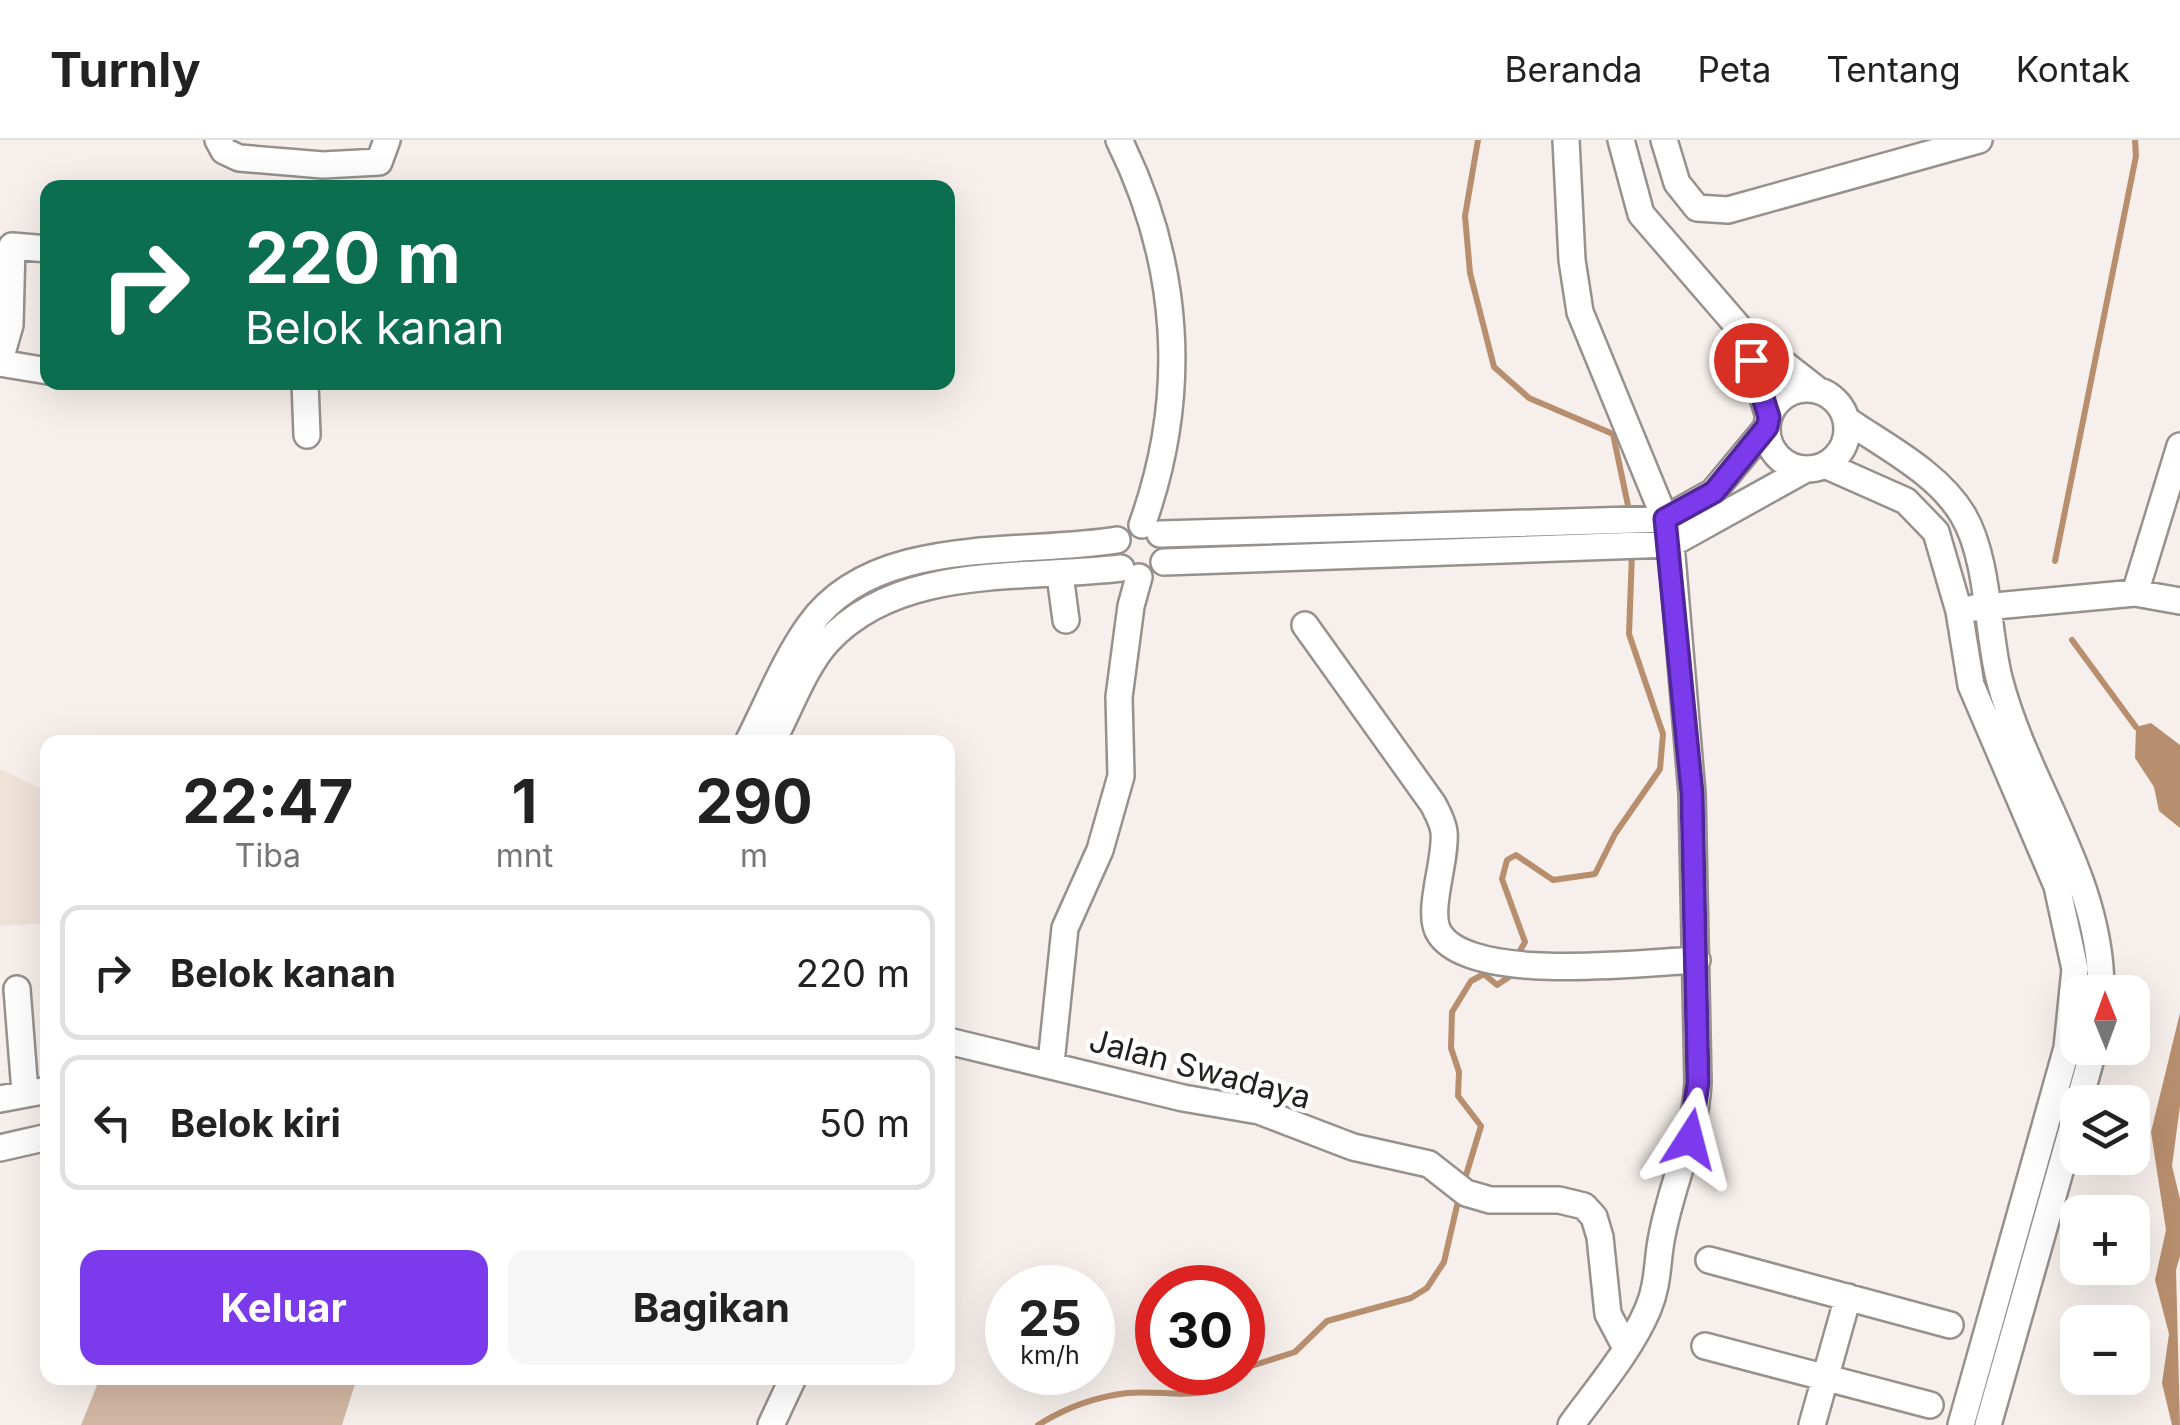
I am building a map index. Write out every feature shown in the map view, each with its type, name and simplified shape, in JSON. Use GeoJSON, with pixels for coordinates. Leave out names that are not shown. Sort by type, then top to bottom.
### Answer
{"type":"FeatureCollection","features":[{"type":"Feature","properties":{"kind":"street"},"geometry":{"type":"LineString","coordinates":[[218,140],[229,154],[258,161],[348,166],[380,163]]}},
{"type":"Feature","properties":{"kind":"street"},"geometry":{"type":"LineString","coordinates":[[776,735],[825,644],[856,616],[892,595],[934,584],[1158,570],[1164,562],[1167,552],[1151,529],[1154,490],[1170,410],[1172,332],[1159,237],[1142,185],[1119,140]]}},
{"type":"Feature","properties":{"kind":"street"},"geometry":{"type":"LineString","coordinates":[[1566,140],[1572,260],[1580,312],[1665,519],[1670,544],[1692,793],[1697,960],[1695,1120],[1660,1244],[1656,1287],[1626,1348],[1571,1425]]}},
{"type":"Feature","properties":{"kind":"street"},"geometry":{"type":"LineString","coordinates":[[1621,140],[1642,214],[1742,331],[1837,402],[1846,420],[1930,477],[1964,516],[1990,604],[1999,679],[2089,899],[2097,927],[2100,975]]}},
{"type":"Feature","properties":{"kind":"street"},"geometry":{"type":"LineString","coordinates":[[1664,140],[1678,183],[1697,208],[1728,210],[1979,140]]}},
{"type":"Feature","properties":{"kind":"street"},"geometry":{"type":"LineString","coordinates":[[40,248],[6,246],[10,325],[0,361],[40,369]]}},
{"type":"Feature","properties":{"kind":"street"},"geometry":{"type":"LineString","coordinates":[[1742,331],[1778,456],[1906,501],[1936,532],[1959,611],[1971,685],[2057,886],[2075,970],[2067,1048],[1960,1425]]}},
{"type":"Feature","properties":{"kind":"street"},"geometry":{"type":"LineString","coordinates":[[305,390],[306,435]]}},
{"type":"Feature","properties":{"kind":"street"},"geometry":{"type":"LineString","coordinates":[[752,735],[809,626],[838,594],[928,555],[1117,540],[1132,526],[1151,529],[1665,519],[1714,492],[1789,393],[1819,390]]}},
{"type":"Feature","properties":{"kind":"street"},"geometry":{"type":"LineString","coordinates":[[1164,562],[1670,544],[1841,450],[1846,420]]}},
{"type":"Feature","properties":{"kind":"street"},"geometry":{"type":"LineString","coordinates":[[2135,593],[2172,504],[2180,446]]}},
{"type":"Feature","properties":{"kind":"street"},"geometry":{"type":"LineString","coordinates":[[1117,540],[1116,560],[1130,572]]}},
{"type":"Feature","properties":{"kind":"street"},"geometry":{"type":"LineString","coordinates":[[1052,1063],[1065,928],[1100,850],[1121,776],[1119,696],[1130,572]]}},
{"type":"Feature","properties":{"kind":"street"},"geometry":{"type":"LineString","coordinates":[[1060,575],[1066,620]]}},
{"type":"Feature","properties":{"kind":"street"},"geometry":{"type":"LineString","coordinates":[[1959,611],[1990,604],[2135,593],[2180,601]]}},
{"type":"Feature","properties":{"kind":"street"},"geometry":{"type":"LineString","coordinates":[[1306,626],[1432,804],[1444,828],[1438,931],[1466,951],[1528,969],[1697,960]]}},
{"type":"Feature","properties":{"kind":"street"},"geometry":{"type":"LineString","coordinates":[[17,989],[24,1094]]}},
{"type":"Feature","properties":{"kind":"street","name":"Jalan Swadaya"},"geometry":{"type":"LineString","coordinates":[[955,1043],[1052,1063],[1183,1098],[1260,1111],[1353,1147],[1429,1164],[1456,1184],[1490,1200],[1559,1200],[1584,1206],[1600,1237],[1608,1314],[1626,1348]]}},
{"type":"Feature","properties":{"kind":"street"},"geometry":{"type":"LineString","coordinates":[[0,1148],[40,1140]]}},
{"type":"Feature","properties":{"kind":"street"},"geometry":{"type":"LineString","coordinates":[[1988,1425],[2060,1170]]}},
{"type":"Feature","properties":{"kind":"street"},"geometry":{"type":"LineString","coordinates":[[1709,1260],[1950,1325]]}},
{"type":"Feature","properties":{"kind":"street"},"geometry":{"type":"LineString","coordinates":[[1812,1425],[1848,1297]]}},
{"type":"Feature","properties":{"kind":"street"},"geometry":{"type":"LineString","coordinates":[[1705,1346],[1930,1405]]}},
{"type":"Feature","properties":{"kind":"street"},"geometry":{"type":"LineString","coordinates":[[771,1425],[790,1385]]}},
{"type":"Feature","properties":{"kind":"shaded area"},"geometry":{"type":"Polygon","coordinates":[[[2151,723],[2180,745],[2180,828],[2159,811],[2154,787],[2135,758],[2136,727],[2151,723]]]}},
{"type":"Feature","properties":{"kind":"shaded area"},"geometry":{"type":"Polygon","coordinates":[[[0,769],[40,789],[40,923],[0,926],[0,769]]]}},
{"type":"Feature","properties":{"kind":"shaded area"},"geometry":{"type":"Polygon","coordinates":[[[2180,1013],[2180,1106],[2172,1166],[2180,1199],[2180,1256],[2176,1270],[2180,1425],[2172,1425],[2162,1383],[2169,1334],[2155,1280],[2166,1230],[2151,1132],[2180,1013]]]}},
{"type":"Feature","properties":{"kind":"shaded area"},"geometry":{"type":"Polygon","coordinates":[[[97,1385],[355,1385],[342,1425],[81,1425],[97,1385]]]}},
{"type":"Feature","properties":{"kind":"waterway"},"geometry":{"type":"LineString","coordinates":[[1478,140],[1465,216],[1470,273],[1494,367],[1529,398],[1613,434],[1630,515]]}},
{"type":"Feature","properties":{"kind":"waterway"},"geometry":{"type":"LineString","coordinates":[[2055,561],[2136,156],[2135,140]]}},
{"type":"Feature","properties":{"kind":"waterway"},"geometry":{"type":"LineString","coordinates":[[1517,956],[1525,942],[1502,879],[1507,860],[1516,855],[1553,880],[1595,874],[1615,834],[1660,769],[1663,734],[1629,634],[1632,553]]}},
{"type":"Feature","properties":{"kind":"waterway"},"geometry":{"type":"LineString","coordinates":[[2072,640],[2136,727]]}},
{"type":"Feature","properties":{"kind":"waterway"},"geometry":{"type":"LineString","coordinates":[[1463,1185],[1481,1126],[1458,1096],[1459,1072],[1451,1048],[1452,1012],[1471,981],[1484,974],[1497,985],[1509,977],[1512,968]]}},
{"type":"Feature","properties":{"kind":"waterway"},"geometry":{"type":"LineString","coordinates":[[1265,1362],[1295,1352],[1327,1321],[1411,1298],[1427,1288],[1444,1262],[1459,1197]]}},
{"type":"Feature","properties":{"kind":"waterway"},"geometry":{"type":"LineString","coordinates":[[1038,1425],[1069,1408],[1135,1392]]}},
{"type":"Feature","properties":{"kind":"route"},"geometry":{"type":"LineString","coordinates":[[1690,1139],[1698,1083],[1692,793],[1665,519],[1714,492],[1767,427],[1769,417],[1751,360]]}}]}
